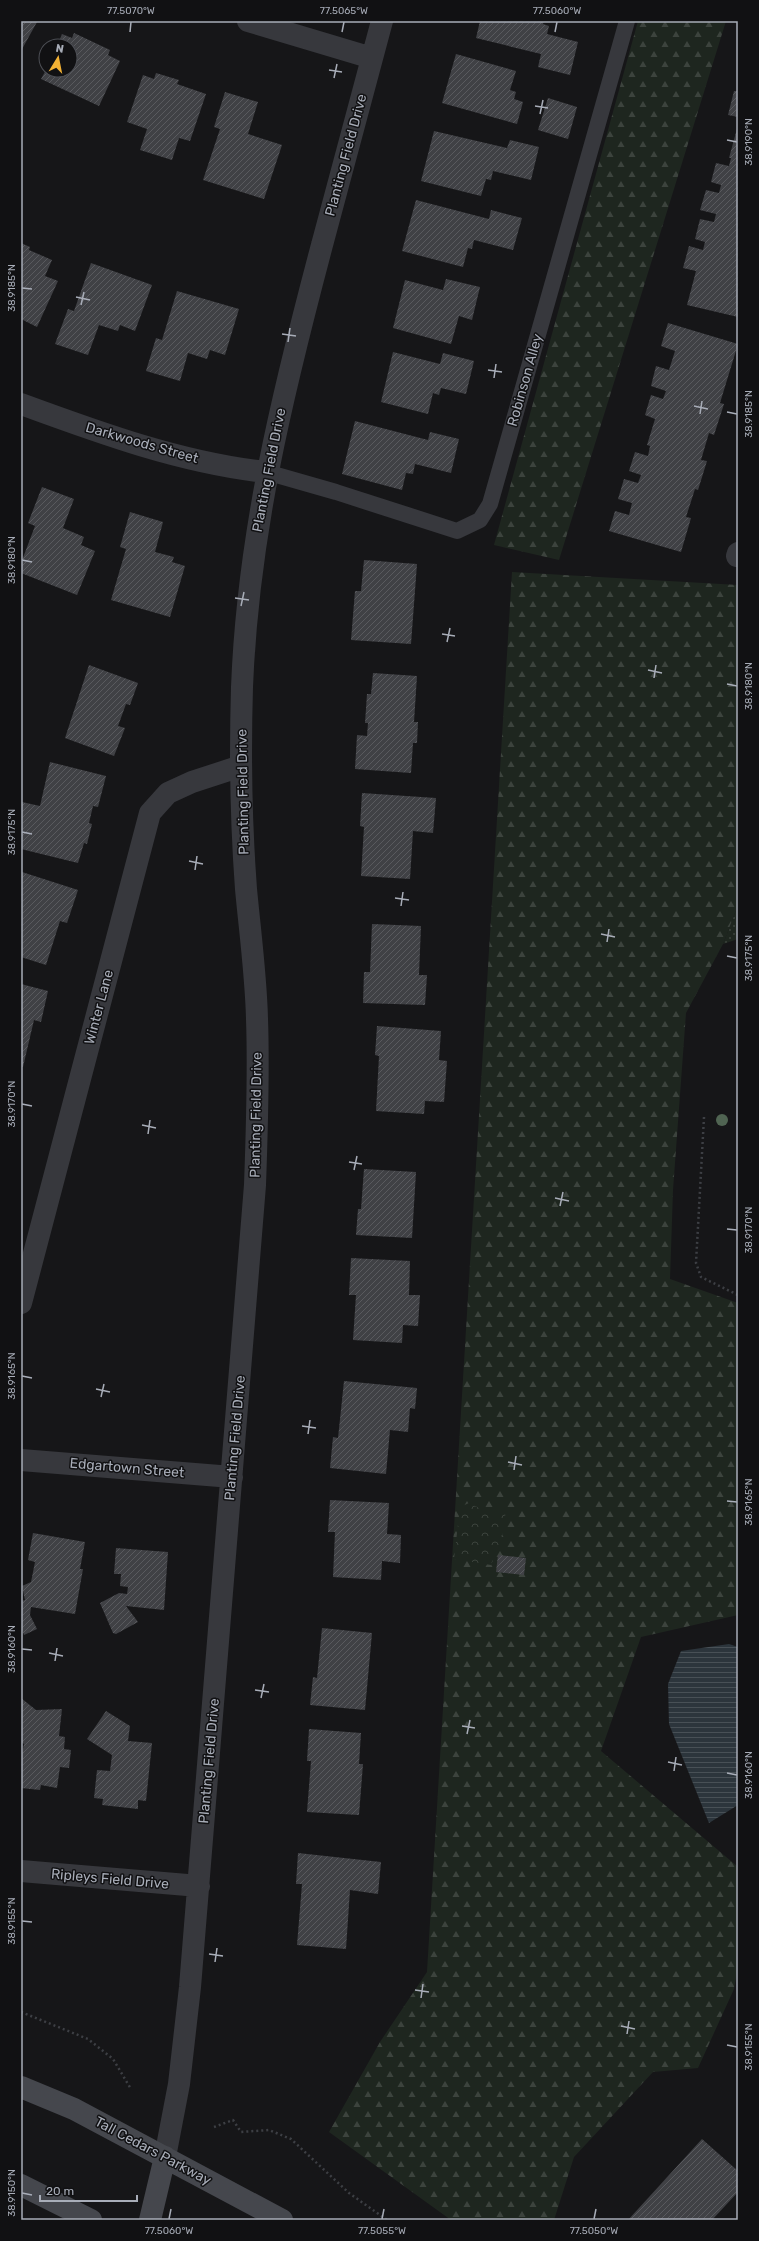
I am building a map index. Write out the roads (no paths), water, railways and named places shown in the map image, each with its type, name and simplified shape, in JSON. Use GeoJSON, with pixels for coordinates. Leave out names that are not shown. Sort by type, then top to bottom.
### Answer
{"type":"FeatureCollection","features":[{"type":"Feature","properties":{"kind":"main road","name":"Tall Cedars Parkway"},"geometry":{"type":"LineString","coordinates":[[21,2087],[74,2109],[165,2156],[282,2220]]}},
{"type":"Feature","properties":{"kind":"main road","name":"Planting Field Drive"},"geometry":{"type":"LineString","coordinates":[[150,2220],[165,2156]]}},
{"type":"Feature","properties":{"kind":"main road"},"geometry":{"type":"LineString","coordinates":[[21,2186],[91,2220]]}},
{"type":"Feature","properties":{"kind":"street"},"geometry":{"type":"LineString","coordinates":[[248,21],[372,58]]}},
{"type":"Feature","properties":{"kind":"street","name":"Planting Field Drive"},"geometry":{"type":"LineString","coordinates":[[165,2156],[179,2084],[199,1886],[255,1185],[258,1128],[257,1017],[246,885],[240,766],[242,686],[248,607],[257,528],[266,472],[289,369],[382,21]]}},
{"type":"Feature","properties":{"kind":"street","name":"Darkwoods Street"},"geometry":{"type":"LineString","coordinates":[[21,404],[105,435],[232,469],[266,472]]}},
{"type":"Feature","properties":{"kind":"street","name":"Winter Lane"},"geometry":{"type":"LineString","coordinates":[[21,1303],[150,813],[168,793],[192,782],[240,766]]}},
{"type":"Feature","properties":{"kind":"street","name":"Edgartown Street"},"geometry":{"type":"LineString","coordinates":[[21,1460],[232,1477]]}},
{"type":"Feature","properties":{"kind":"street","name":"Ripleys Field Drive"},"geometry":{"type":"LineString","coordinates":[[21,1871],[199,1886]]}},
{"type":"Feature","properties":{"kind":"lane","name":"Robinson Alley"},"geometry":{"type":"LineString","coordinates":[[266,472],[336,492],[457,532],[480,520],[490,504],[627,21]]}}]}
